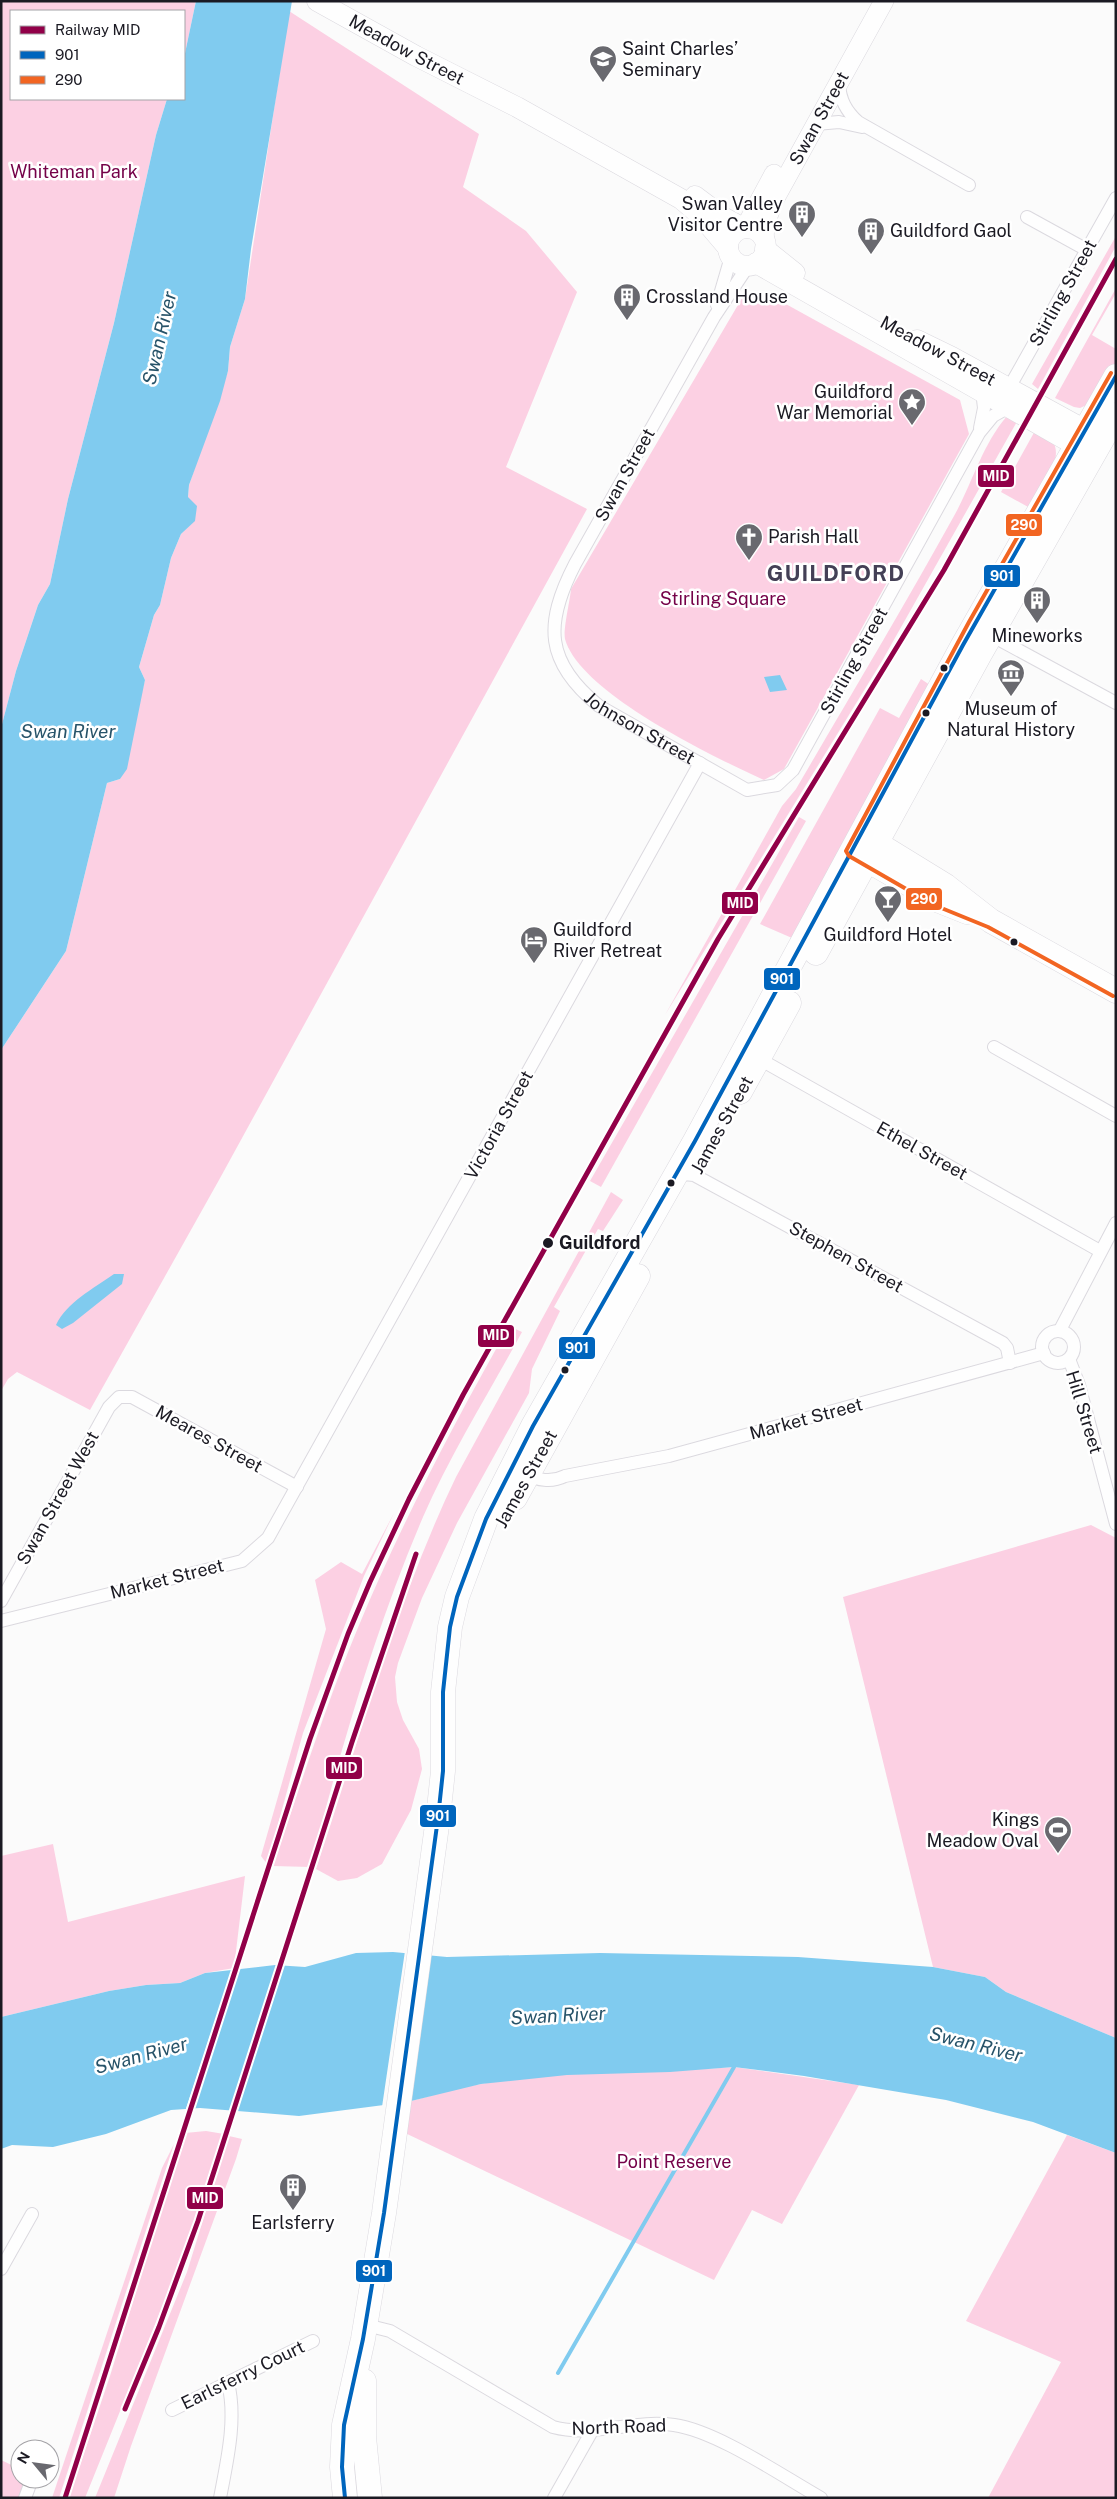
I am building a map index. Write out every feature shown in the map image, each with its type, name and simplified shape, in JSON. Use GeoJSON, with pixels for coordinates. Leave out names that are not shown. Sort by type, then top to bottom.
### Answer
{"type":"FeatureCollection","features":[{"type":"Feature","properties":{"kind":"highway","name":"James Street"},"geometry":{"type":"LineString","coordinates":[[1095,443],[1116,376]]}},
{"type":"Feature","properties":{"kind":"highway","name":"James Street"},"geometry":{"type":"LineString","coordinates":[[365,2332],[384,2213],[438,1818],[443,1771],[445,1668],[466,1596],[522,1468],[546,1405],[670,1186],[751,1054],[983,630],[1095,443],[1116,415]]}},
{"type":"Feature","properties":{"kind":"highway"},"geometry":{"type":"LineString","coordinates":[[864,847],[937,900],[991,921],[1116,992]]}},
{"type":"Feature","properties":{"kind":"highway","name":"James Street"},"geometry":{"type":"LineString","coordinates":[[522,1468],[598,1348],[694,1175],[751,1054]]}},
{"type":"Feature","properties":{"kind":"highway"},"geometry":{"type":"LineString","coordinates":[[546,1405],[555,1406],[562,1401],[578,1374],[598,1348]]}},
{"type":"Feature","properties":{"kind":"highway"},"geometry":{"type":"LineString","coordinates":[[345,2498],[342,2467],[344,2425],[365,2332]]}},
{"type":"Feature","properties":{"kind":"highway"},"geometry":{"type":"LineString","coordinates":[[365,2332],[364,2437],[370,2498]]}},
{"type":"Feature","properties":{"kind":"main road","name":"Meadow Street"},"geometry":{"type":"LineString","coordinates":[[323,4],[418,48],[499,89],[691,193],[723,217],[744,228]]}},
{"type":"Feature","properties":{"kind":"main road","name":"Meadow Street"},"geometry":{"type":"LineString","coordinates":[[323,4],[416,56],[517,107],[681,199],[749,254],[982,392],[1009,398]]}},
{"type":"Feature","properties":{"kind":"main road"},"geometry":{"type":"LineString","coordinates":[[744,228],[731,237],[749,254]]}},
{"type":"Feature","properties":{"kind":"main road","name":"Meadow Street"},"geometry":{"type":"LineString","coordinates":[[749,254],[788,268],[932,349],[952,357],[1009,398],[1095,443]]}},
{"type":"Feature","properties":{"kind":"street","name":"Swan Street"},"geometry":{"type":"LineString","coordinates":[[744,228],[873,1]]}},
{"type":"Feature","properties":{"kind":"street","name":"Swan Street"},"geometry":{"type":"LineString","coordinates":[[554,638],[555,611],[565,583],[765,225],[774,202],[884,1]]}},
{"type":"Feature","properties":{"kind":"street"},"geometry":{"type":"LineString","coordinates":[[838,84],[840,97],[846,108],[869,130]]}},
{"type":"Feature","properties":{"kind":"street"},"geometry":{"type":"LineString","coordinates":[[816,124],[832,122],[850,123],[869,130],[969,185]]}},
{"type":"Feature","properties":{"kind":"street","name":"Stirling Street"},"geometry":{"type":"LineString","coordinates":[[754,789],[777,785],[786,778],[797,764],[979,433],[1009,398],[1116,198]]}},
{"type":"Feature","properties":{"kind":"street"},"geometry":{"type":"LineString","coordinates":[[1027,217],[1087,250]]}},
{"type":"Feature","properties":{"kind":"street","name":"Swan Street"},"geometry":{"type":"LineString","coordinates":[[714,317],[749,254]]}},
{"type":"Feature","properties":{"kind":"street","name":"Stirling Street"},"geometry":{"type":"LineString","coordinates":[[979,433],[984,408],[982,392]]}},
{"type":"Feature","properties":{"kind":"street"},"geometry":{"type":"LineString","coordinates":[[983,630],[1116,703]]}},
{"type":"Feature","properties":{"kind":"street","name":"Johnson Street"},"geometry":{"type":"LineString","coordinates":[[554,638],[564,668],[583,693],[599,706],[747,790],[754,789]]}},
{"type":"Feature","properties":{"kind":"street","name":"Victoria Street"},"geometry":{"type":"LineString","coordinates":[[297,1487],[700,763]]}},
{"type":"Feature","properties":{"kind":"street"},"geometry":{"type":"LineString","coordinates":[[994,1047],[1116,1116]]}},
{"type":"Feature","properties":{"kind":"street","name":"Ethel Street"},"geometry":{"type":"LineString","coordinates":[[751,1054],[1100,1251]]}},
{"type":"Feature","properties":{"kind":"street"},"geometry":{"type":"LineString","coordinates":[[670,1186],[683,1174],[694,1175]]}},
{"type":"Feature","properties":{"kind":"street","name":"Stephen Street"},"geometry":{"type":"LineString","coordinates":[[694,1175],[1003,1343],[1007,1348],[1010,1363]]}},
{"type":"Feature","properties":{"kind":"street"},"geometry":{"type":"LineString","coordinates":[[1060,1330],[1116,1223]]}},
{"type":"Feature","properties":{"kind":"street"},"geometry":{"type":"LineString","coordinates":[[1060,1330],[1071,1336],[1074,1342],[1074,1348],[1069,1359],[1064,1362],[1052,1362],[1044,1353],[1044,1340],[1054,1331],[1060,1330]]}},
{"type":"Feature","properties":{"kind":"street","name":"Market Street"},"geometry":{"type":"LineString","coordinates":[[522,1468],[558,1472],[565,1476],[669,1456],[1044,1353]]}},
{"type":"Feature","properties":{"kind":"street","name":"Hill Street"},"geometry":{"type":"LineString","coordinates":[[1069,1359],[1079,1385],[1116,1524]]}},
{"type":"Feature","properties":{"kind":"street","name":"Meares Street"},"geometry":{"type":"LineString","coordinates":[[119,1397],[132,1397],[297,1487]]}},
{"type":"Feature","properties":{"kind":"street","name":"Swan Street West"},"geometry":{"type":"LineString","coordinates":[[1,1601],[109,1407],[119,1397]]}},
{"type":"Feature","properties":{"kind":"street","name":"Market Street"},"geometry":{"type":"LineString","coordinates":[[1,1621],[242,1560],[268,1538],[297,1487]]}},
{"type":"Feature","properties":{"kind":"street"},"geometry":{"type":"LineString","coordinates":[[1,2269],[32,2214]]}},
{"type":"Feature","properties":{"kind":"street","name":"North Road"},"geometry":{"type":"LineString","coordinates":[[365,2332],[390,2331],[553,2426],[571,2431],[592,2431],[662,2424],[696,2431],[710,2436],[818,2497]]}},
{"type":"Feature","properties":{"kind":"street","name":"Earlsferry Court"},"geometry":{"type":"LineString","coordinates":[[172,2410],[314,2341]]}},
{"type":"Feature","properties":{"kind":"street"},"geometry":{"type":"LineString","coordinates":[[220,2498],[227,2462],[232,2402],[228,2383]]}},
{"type":"Feature","properties":{"kind":"street"},"geometry":{"type":"LineString","coordinates":[[554,2498],[592,2431]]}},
{"type":"Feature","properties":{"kind":"green space","name":"Whiteman Park"},"geometry":{"type":"Polygon","coordinates":[[[1,1],[196,1],[185,53],[185,10],[10,10],[10,100],[167,100],[156,135],[114,323],[68,499],[50,584],[38,605],[16,671],[1,728],[1,1]]]}},
{"type":"Feature","properties":{"kind":"green space"},"geometry":{"type":"Polygon","coordinates":[[[289,11],[479,134],[463,187],[526,231],[577,292],[506,467],[587,509],[219,1180],[90,1410],[17,1372],[8,1379],[1,1391],[1,1050],[66,951],[107,783],[120,779],[145,680],[139,667],[154,615],[160,605],[171,558],[181,534],[195,520],[188,497],[189,485],[228,371],[230,347],[245,299],[289,11]]]}},
{"type":"Feature","properties":{"kind":"green space"},"geometry":{"type":"Polygon","coordinates":[[[1116,236],[1116,246],[1038,389],[1032,384],[1116,236]]]}},
{"type":"Feature","properties":{"kind":"green space"},"geometry":{"type":"Polygon","coordinates":[[[1116,288],[1116,293],[1092,335],[1116,349],[1116,369],[1089,404],[1080,408],[1074,407],[1055,398],[1116,288]]]}},
{"type":"Feature","properties":{"kind":"green space","name":"Stirling Square"},"geometry":{"type":"Polygon","coordinates":[[[764,292],[960,400],[969,434],[784,769],[764,780],[683,740],[621,701],[595,681],[576,660],[565,639],[565,634],[571,589],[745,293],[764,292]]]}},
{"type":"Feature","properties":{"kind":"green space"},"geometry":{"type":"Polygon","coordinates":[[[1007,416],[1019,418],[882,661],[665,1015],[782,806],[796,789],[915,585],[954,516],[991,439],[1007,416]]]}},
{"type":"Feature","properties":{"kind":"green space"},"geometry":{"type":"Polygon","coordinates":[[[1036,429],[1052,441],[1056,456],[1050,475],[1030,508],[1001,492],[1036,429]]]}},
{"type":"Feature","properties":{"kind":"green space"},"geometry":{"type":"Polygon","coordinates":[[[921,679],[930,685],[792,938],[760,924],[880,708],[899,718],[921,679]]]}},
{"type":"Feature","properties":{"kind":"green space"},"geometry":{"type":"Polygon","coordinates":[[[799,817],[806,821],[601,1187],[590,1181],[799,817]]]}},
{"type":"Feature","properties":{"kind":"green space"},"geometry":{"type":"Polygon","coordinates":[[[611,1192],[623,1200],[603,1231],[598,1229],[554,1307],[560,1311],[532,1369],[529,1393],[457,1523],[422,1598],[398,1663],[395,1677],[397,1702],[403,1720],[419,1749],[422,1769],[411,1810],[382,1864],[357,1878],[338,1881],[316,1869],[380,1671],[415,1573],[456,1477],[611,1192]]]}},
{"type":"Feature","properties":{"kind":"green space"},"geometry":{"type":"Polygon","coordinates":[[[509,1326],[522,1332],[434,1493],[389,1602],[360,1690],[310,1867],[273,1866],[334,1688],[374,1591],[428,1476],[509,1326]]]}},
{"type":"Feature","properties":{"kind":"green space"},"geometry":{"type":"Polygon","coordinates":[[[394,1513],[364,1576],[303,1733],[267,1864],[261,1856],[326,1629],[315,1580],[341,1562],[362,1574],[394,1513]]]}},
{"type":"Feature","properties":{"kind":"green space"},"geometry":{"type":"Polygon","coordinates":[[[1091,1525],[1116,1538],[1116,2038],[1006,1992],[985,1977],[933,1967],[843,1597],[1091,1525]]]}},
{"type":"Feature","properties":{"kind":"green space"},"geometry":{"type":"Polygon","coordinates":[[[53,1844],[68,1922],[245,1876],[234,1968],[205,1973],[180,1983],[146,1985],[109,1991],[1,2017],[1,1856],[53,1844]]]}},
{"type":"Feature","properties":{"kind":"green space","name":"Point Reserve"},"geometry":{"type":"Polygon","coordinates":[[[734,2067],[859,2085],[782,2224],[752,2210],[714,2280],[403,2132],[407,2102],[472,2086],[543,2076],[734,2067]]]}},
{"type":"Feature","properties":{"kind":"green space"},"geometry":{"type":"Polygon","coordinates":[[[206,2131],[224,2134],[183,2255],[85,2498],[69,2498],[110,2376],[185,2133],[206,2131]]]}},
{"type":"Feature","properties":{"kind":"green space"},"geometry":{"type":"Polygon","coordinates":[[[1067,2135],[1116,2153],[1116,2498],[988,2498],[1061,2362],[966,2321],[1067,2135]]]}},
{"type":"Feature","properties":{"kind":"green space"},"geometry":{"type":"Polygon","coordinates":[[[229,2136],[242,2139],[236,2159],[131,2446],[114,2498],[95,2498],[187,2272],[229,2136]]]}},
{"type":"Feature","properties":{"kind":"green space"},"geometry":{"type":"Polygon","coordinates":[[[174,2144],[59,2498],[52,2498],[55,2489],[60,2489],[60,2474],[162,2168],[174,2144]]]}},
{"type":"Feature","properties":{"kind":"green space"},"geometry":{"type":"Polygon","coordinates":[[[1,2460],[10,2464],[10,2489],[28,2489],[25,2498],[1,2498],[1,2460]]]}},
{"type":"Feature","properties":{"kind":"water","name":"Swan River"},"geometry":{"type":"Polygon","coordinates":[[[196,1],[292,1],[251,249],[245,299],[230,347],[228,371],[220,401],[189,485],[188,497],[197,506],[195,521],[181,534],[171,558],[160,605],[154,615],[139,667],[145,680],[127,769],[120,779],[107,783],[66,951],[1,1050],[1,728],[16,671],[38,605],[50,584],[68,499],[114,323],[156,135],[167,100],[185,100],[185,53],[196,1]]]}},
{"type":"Feature","properties":{"kind":"water"},"geometry":{"type":"Polygon","coordinates":[[[780,675],[787,690],[770,692],[764,677],[780,675]]]}},
{"type":"Feature","properties":{"kind":"water"},"geometry":{"type":"Polygon","coordinates":[[[114,1274],[124,1274],[122,1284],[73,1323],[62,1329],[56,1325],[67,1309],[114,1274]]]}},
{"type":"Feature","properties":{"kind":"water"},"geometry":{"type":"Polygon","coordinates":[[[393,1952],[447,1957],[600,1953],[798,1957],[933,1967],[985,1977],[1006,1992],[1116,2038],[1116,2153],[1033,2122],[946,2100],[804,2076],[734,2067],[670,2072],[567,2075],[481,2084],[407,2102],[299,2116],[200,2108],[171,2110],[106,2134],[53,2147],[12,2145],[1,2149],[1,2017],[109,1991],[146,1985],[180,1983],[205,1973],[275,1965],[305,1967],[356,1953],[393,1952]]]}},
{"type":"Feature","properties":{"kind":"pier"},"geometry":{"type":"Polygon","coordinates":[[[405,1951],[426,1953],[405,2104],[382,2107],[405,1951]]]}},
{"type":"Feature","properties":{"kind":"pier"},"geometry":{"type":"Polygon","coordinates":[[[279,1963],[285,1963],[236,2115],[230,2114],[279,1963]]]}},
{"type":"Feature","properties":{"kind":"pier"},"geometry":{"type":"Polygon","coordinates":[[[240,1965],[192,2111],[185,2112],[233,1966],[240,1965]]]}},
{"type":"Feature","properties":{"kind":"waterway"},"geometry":{"type":"LineString","coordinates":[[558,2373],[734,2067]]}},
{"type":"Feature","properties":{"kind":"rail line","name":"MID"},"geometry":{"type":"LineString","coordinates":[[65,2498],[310,1739],[348,1634],[370,1582],[409,1499],[463,1395],[718,939],[944,570],[1116,259]]}},
{"type":"Feature","properties":{"kind":"rail line","name":"MID"},"geometry":{"type":"LineString","coordinates":[[125,2409],[159,2327],[198,2221],[352,1742],[416,1554]]}},
{"type":"Feature","properties":{"kind":"transit line","name":"290"},"geometry":{"type":"LineString","coordinates":[[1111,373],[969,622],[846,851],[849,856],[934,905],[988,927],[1113,996]]}},
{"type":"Feature","properties":{"kind":"transit line","name":"901"},"geometry":{"type":"LineString","coordinates":[[345,2498],[342,2467],[344,2425],[363,2339],[384,2213],[438,1818],[443,1771],[443,1692],[450,1627],[457,1597],[486,1519],[533,1426],[695,1141],[963,645],[1116,376]]}},
{"type":"Feature","properties":{"kind":"place","name":"Saint Charles’ Seminary"},"geometry":{"type":"Point","coordinates":[603,83]}},
{"type":"Feature","properties":{"kind":"place","name":"Swan Valley Visitor Centre"},"geometry":{"type":"Point","coordinates":[802,238]}},
{"type":"Feature","properties":{"kind":"place","name":"Guildford Gaol"},"geometry":{"type":"Point","coordinates":[871,255]}},
{"type":"Feature","properties":{"kind":"place","name":"Crossland House"},"geometry":{"type":"Point","coordinates":[627,321]}},
{"type":"Feature","properties":{"kind":"place","name":"Guildford War Memorial"},"geometry":{"type":"Point","coordinates":[912,426]}},
{"type":"Feature","properties":{"kind":"place","name":"Parish Hall"},"geometry":{"type":"Point","coordinates":[749,561]}},
{"type":"Feature","properties":{"kind":"place","name":"Mineworks"},"geometry":{"type":"Point","coordinates":[1037,624]}},
{"type":"Feature","properties":{"kind":"place","name":"Museum of Natural History"},"geometry":{"type":"Point","coordinates":[1011,697]}},
{"type":"Feature","properties":{"kind":"place","name":"Guildford Hotel"},"geometry":{"type":"Point","coordinates":[888,923]}},
{"type":"Feature","properties":{"kind":"place","name":"Guildford River Retreat"},"geometry":{"type":"Point","coordinates":[534,964]}},
{"type":"Feature","properties":{"kind":"place","name":"Guildford"},"geometry":{"type":"Point","coordinates":[548,1243]}},
{"type":"Feature","properties":{"kind":"place","name":"Kings Meadow Oval"},"geometry":{"type":"Point","coordinates":[1058,1854]}},
{"type":"Feature","properties":{"kind":"place","name":"Earlsferry"},"geometry":{"type":"Point","coordinates":[293,2211]}},
{"type":"Feature","properties":{"kind":"district","name":"GUILDFORD"},"geometry":{"type":"Point","coordinates":[836,573]}}]}
